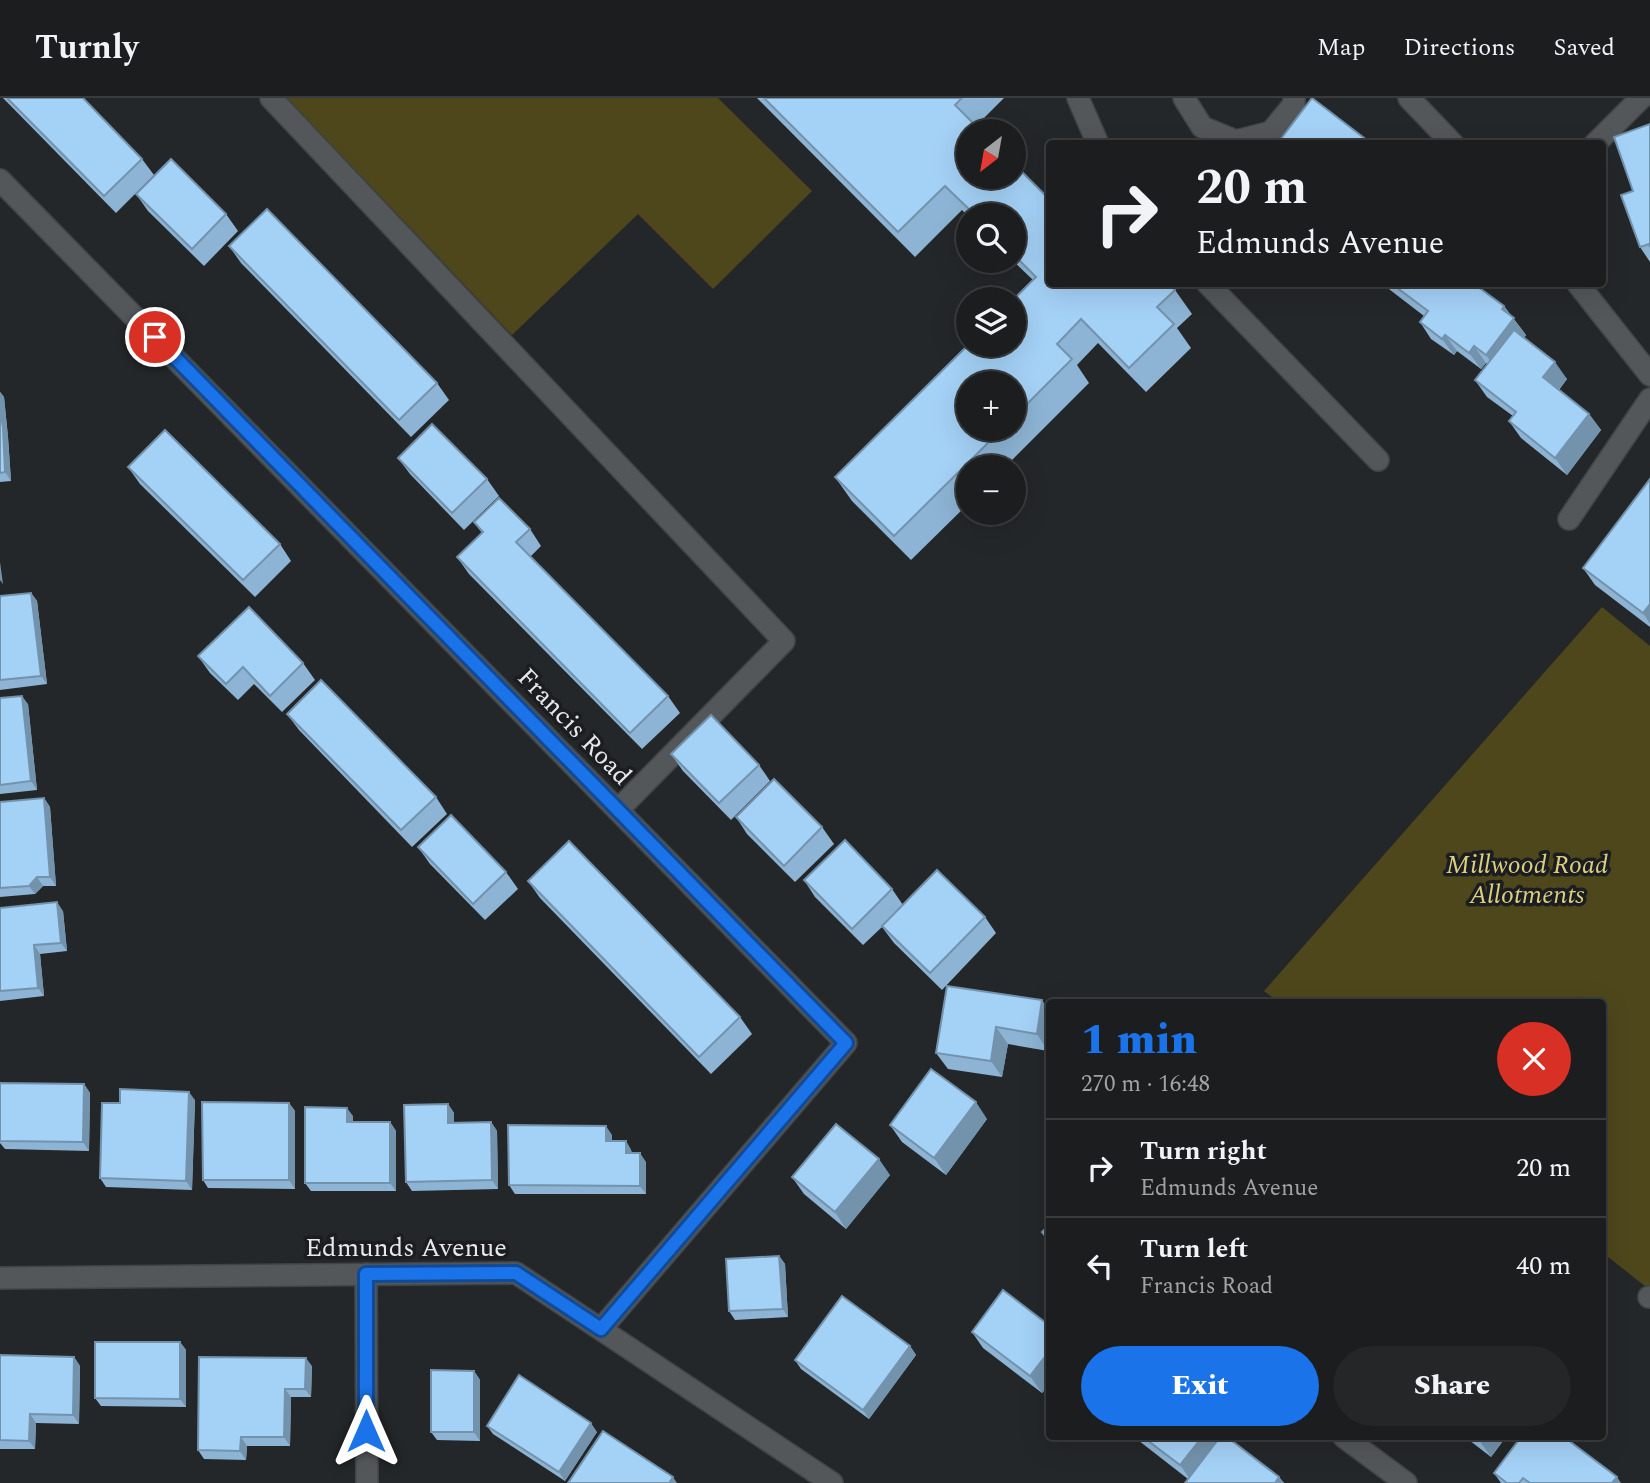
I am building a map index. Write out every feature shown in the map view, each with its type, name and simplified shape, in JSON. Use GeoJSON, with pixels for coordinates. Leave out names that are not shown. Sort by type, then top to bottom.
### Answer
{"type":"FeatureCollection","features":[{"type":"Feature","properties":{"kind":"street"},"geometry":{"type":"LineString","coordinates":[[271,98],[784,640],[618,810]]}},
{"type":"Feature","properties":{"kind":"street"},"geometry":{"type":"LineString","coordinates":[[1078,98],[1096,140]]}},
{"type":"Feature","properties":{"kind":"street"},"geometry":{"type":"LineString","coordinates":[[1184,98],[1202,127],[1231,140]]}},
{"type":"Feature","properties":{"kind":"street"},"geometry":{"type":"LineString","coordinates":[[1242,140],[1271,132],[1294,104],[1294,98]]}},
{"type":"Feature","properties":{"kind":"street"},"geometry":{"type":"LineString","coordinates":[[1409,98],[1449,140]]}},
{"type":"Feature","properties":{"kind":"street"},"geometry":{"type":"LineString","coordinates":[[1599,140],[1642,98]]}},
{"type":"Feature","properties":{"kind":"street","name":"Francis Road"},"geometry":{"type":"LineString","coordinates":[[0,180],[846,1043],[601,1329]]}},
{"type":"Feature","properties":{"kind":"street"},"geometry":{"type":"LineString","coordinates":[[1211,287],[1378,460]]}},
{"type":"Feature","properties":{"kind":"street"},"geometry":{"type":"LineString","coordinates":[[1580,287],[1650,375]]}},
{"type":"Feature","properties":{"kind":"street"},"geometry":{"type":"LineString","coordinates":[[1569,519],[1650,399]]}},
{"type":"Feature","properties":{"kind":"street","name":"Edmunds Avenue"},"geometry":{"type":"LineString","coordinates":[[0,1279],[516,1273],[832,1483]]}},
{"type":"Feature","properties":{"kind":"street"},"geometry":{"type":"LineString","coordinates":[[366,1274],[367,1483]]}},
{"type":"Feature","properties":{"kind":"street"},"geometry":{"type":"LineString","coordinates":[[1348,1440],[1406,1483]]}},
{"type":"Feature","properties":{"kind":"green space"},"geometry":{"type":"Polygon","coordinates":[[[287,98],[718,98],[812,191],[713,289],[638,214],[512,335],[287,98]]]}},
{"type":"Feature","properties":{"kind":"green space","name":"Millwood Road Allotments"},"geometry":{"type":"Polygon","coordinates":[[[1602,607],[1650,646],[1650,1290],[1606,1255],[1606,999],[1275,999],[1264,991],[1602,607]]]}},
{"type":"Feature","properties":{"kind":"building"},"geometry":{"type":"Polygon","coordinates":[[[7,98],[83,98],[142,159],[104,196],[7,98]]]}},
{"type":"Feature","properties":{"kind":"building"},"geometry":{"type":"Polygon","coordinates":[[[764,98],[962,98],[955,105],[969,119],[956,119],[956,189],[1026,189],[1026,176],[1046,196],[1046,287],[1172,287],[1175,290],[1157,307],[1174,324],[1129,368],[1081,319],[1057,344],[1072,359],[1026,405],[1026,371],[956,371],[956,441],[990,441],[976,455],[956,455],[956,475],[894,536],[835,477],[956,357],[1026,357],[1026,287],[1036,277],[1026,267],[1026,203],[963,203],[945,186],[898,232],[764,98]]]}},
{"type":"Feature","properties":{"kind":"building"},"geometry":{"type":"Polygon","coordinates":[[[1312,98],[1367,140],[1280,140],[1312,98]]]}},
{"type":"Feature","properties":{"kind":"building"},"geometry":{"type":"Polygon","coordinates":[[[1650,124],[1650,247],[1649,244],[1640,247],[1621,195],[1633,191],[1614,137],[1650,124]]]}},
{"type":"Feature","properties":{"kind":"building"},"geometry":{"type":"Polygon","coordinates":[[[171,159],[226,214],[192,249],[136,194],[171,159]]]}},
{"type":"Feature","properties":{"kind":"building"},"geometry":{"type":"Polygon","coordinates":[[[267,209],[437,383],[399,420],[229,246],[267,209]]]}},
{"type":"Feature","properties":{"kind":"building"},"geometry":{"type":"Polygon","coordinates":[[[1396,287],[1478,287],[1504,306],[1502,309],[1514,318],[1486,355],[1474,346],[1469,353],[1445,335],[1442,339],[1420,322],[1428,311],[1396,287]]]}},
{"type":"Feature","properties":{"kind":"building"},"geometry":{"type":"Polygon","coordinates":[[[1514,330],[1555,362],[1543,377],[1589,414],[1555,458],[1509,421],[1516,412],[1475,380],[1514,330]]]}},
{"type":"Feature","properties":{"kind":"building"},"geometry":{"type":"Polygon","coordinates":[[[0,408],[5,472],[0,473],[0,408]]]}},
{"type":"Feature","properties":{"kind":"building"},"geometry":{"type":"Polygon","coordinates":[[[432,424],[487,479],[452,513],[398,458],[432,424]]]}},
{"type":"Feature","properties":{"kind":"building"},"geometry":{"type":"Polygon","coordinates":[[[165,430],[280,544],[243,580],[128,467],[165,430]]]}},
{"type":"Feature","properties":{"kind":"building"},"geometry":{"type":"Polygon","coordinates":[[[1650,479],[1650,604],[1643,613],[1583,568],[1650,479]]]}},
{"type":"Feature","properties":{"kind":"building"},"geometry":{"type":"Polygon","coordinates":[[[499,498],[530,529],[516,542],[668,696],[630,733],[457,557],[483,532],[474,522],[499,498]]]}},
{"type":"Feature","properties":{"kind":"building"},"geometry":{"type":"Polygon","coordinates":[[[31,593],[41,676],[0,680],[0,596],[31,593]]]}},
{"type":"Feature","properties":{"kind":"building"},"geometry":{"type":"Polygon","coordinates":[[[249,607],[303,663],[270,696],[243,667],[226,684],[198,656],[249,607]]]}},
{"type":"Feature","properties":{"kind":"building"},"geometry":{"type":"Polygon","coordinates":[[[321,680],[436,797],[401,830],[287,714],[321,680]]]}},
{"type":"Feature","properties":{"kind":"building"},"geometry":{"type":"Polygon","coordinates":[[[22,696],[31,781],[0,785],[0,698],[22,696]]]}},
{"type":"Feature","properties":{"kind":"building"},"geometry":{"type":"Polygon","coordinates":[[[711,715],[759,765],[719,803],[671,754],[711,715]]]}},
{"type":"Feature","properties":{"kind":"building"},"geometry":{"type":"Polygon","coordinates":[[[774,779],[822,827],[784,866],[736,817],[774,779]]]}},
{"type":"Feature","properties":{"kind":"building"},"geometry":{"type":"Polygon","coordinates":[[[44,798],[50,877],[37,877],[29,886],[0,888],[0,802],[44,798]]]}},
{"type":"Feature","properties":{"kind":"building"},"geometry":{"type":"Polygon","coordinates":[[[451,815],[506,872],[473,904],[418,847],[451,815]]]}},
{"type":"Feature","properties":{"kind":"building"},"geometry":{"type":"Polygon","coordinates":[[[845,840],[892,889],[852,929],[804,880],[845,840]]]}},
{"type":"Feature","properties":{"kind":"building"},"geometry":{"type":"Polygon","coordinates":[[[569,841],[740,1017],[699,1057],[528,881],[569,841]]]}},
{"type":"Feature","properties":{"kind":"building"},"geometry":{"type":"Polygon","coordinates":[[[937,870],[985,917],[930,973],[882,926],[937,870]]]}},
{"type":"Feature","properties":{"kind":"building"},"geometry":{"type":"Polygon","coordinates":[[[57,902],[61,943],[34,945],[38,988],[0,991],[0,908],[57,902]]]}},
{"type":"Feature","properties":{"kind":"building"},"geometry":{"type":"Polygon","coordinates":[[[947,986],[1042,1000],[1037,1034],[996,1027],[991,1061],[936,1053],[947,986]]]}},
{"type":"Feature","properties":{"kind":"building"},"geometry":{"type":"Polygon","coordinates":[[[931,1069],[976,1102],[934,1158],[890,1125],[931,1069]]]}},
{"type":"Feature","properties":{"kind":"building"},"geometry":{"type":"Polygon","coordinates":[[[0,1083],[84,1084],[83,1142],[0,1141],[0,1083]]]}},
{"type":"Feature","properties":{"kind":"building"},"geometry":{"type":"Polygon","coordinates":[[[120,1089],[189,1092],[186,1181],[100,1178],[102,1103],[120,1103],[120,1089]]]}},
{"type":"Feature","properties":{"kind":"building"},"geometry":{"type":"Polygon","coordinates":[[[202,1102],[289,1103],[289,1180],[203,1180],[202,1102]]]}},
{"type":"Feature","properties":{"kind":"building"},"geometry":{"type":"Polygon","coordinates":[[[448,1104],[448,1123],[491,1122],[492,1180],[406,1182],[404,1105],[448,1104]]]}},
{"type":"Feature","properties":{"kind":"building"},"geometry":{"type":"Polygon","coordinates":[[[305,1107],[347,1108],[347,1122],[390,1122],[390,1183],[305,1183],[305,1107]]]}},
{"type":"Feature","properties":{"kind":"building"},"geometry":{"type":"Polygon","coordinates":[[[836,1124],[879,1159],[835,1212],[792,1177],[836,1124]]]}},
{"type":"Feature","properties":{"kind":"building"},"geometry":{"type":"Polygon","coordinates":[[[508,1125],[606,1126],[606,1141],[626,1141],[626,1153],[640,1153],[640,1186],[509,1185],[508,1125]]]}},
{"type":"Feature","properties":{"kind":"building"},"geometry":{"type":"Polygon","coordinates":[[[779,1256],[783,1309],[729,1311],[726,1259],[779,1256]]]}},
{"type":"Feature","properties":{"kind":"building"},"geometry":{"type":"Polygon","coordinates":[[[1003,1290],[1046,1323],[1046,1355],[1030,1376],[972,1332],[1003,1290]]]}},
{"type":"Feature","properties":{"kind":"building"},"geometry":{"type":"Polygon","coordinates":[[[842,1296],[910,1346],[863,1410],[795,1360],[842,1296]]]}},
{"type":"Feature","properties":{"kind":"building"},"geometry":{"type":"Polygon","coordinates":[[[95,1342],[180,1342],[180,1399],[95,1398],[95,1342]]]}},
{"type":"Feature","properties":{"kind":"building"},"geometry":{"type":"Polygon","coordinates":[[[0,1355],[74,1357],[73,1415],[30,1414],[29,1441],[0,1440],[0,1355]]]}},
{"type":"Feature","properties":{"kind":"building"},"geometry":{"type":"Polygon","coordinates":[[[199,1357],[306,1358],[305,1389],[285,1389],[284,1437],[241,1437],[240,1451],[198,1450],[199,1357]]]}},
{"type":"Feature","properties":{"kind":"building"},"geometry":{"type":"Polygon","coordinates":[[[431,1370],[474,1371],[474,1432],[431,1432],[431,1370]]]}},
{"type":"Feature","properties":{"kind":"building"},"geometry":{"type":"Polygon","coordinates":[[[519,1375],[591,1423],[559,1472],[487,1426],[519,1375]]]}},
{"type":"Feature","properties":{"kind":"building"},"geometry":{"type":"Polygon","coordinates":[[[603,1431],[673,1477],[669,1483],[568,1483],[603,1431]]]}},
{"type":"Feature","properties":{"kind":"building"},"geometry":{"type":"Polygon","coordinates":[[[1147,1440],[1200,1440],[1180,1465],[1147,1440]]]}},
{"type":"Feature","properties":{"kind":"building"},"geometry":{"type":"Polygon","coordinates":[[[1218,1440],[1231,1440],[1279,1477],[1275,1483],[1185,1483],[1218,1440]]]}},
{"type":"Feature","properties":{"kind":"building"},"geometry":{"type":"Polygon","coordinates":[[[1519,1440],[1568,1440],[1617,1477],[1612,1483],[1530,1483],[1523,1478],[1519,1483],[1507,1483],[1494,1473],[1519,1440]]]}},
{"type":"Feature","properties":{"kind":"route"},"geometry":{"type":"LineString","coordinates":[[155,337],[846,1043],[601,1329],[516,1273],[366,1274],[366,1431]]}}]}
